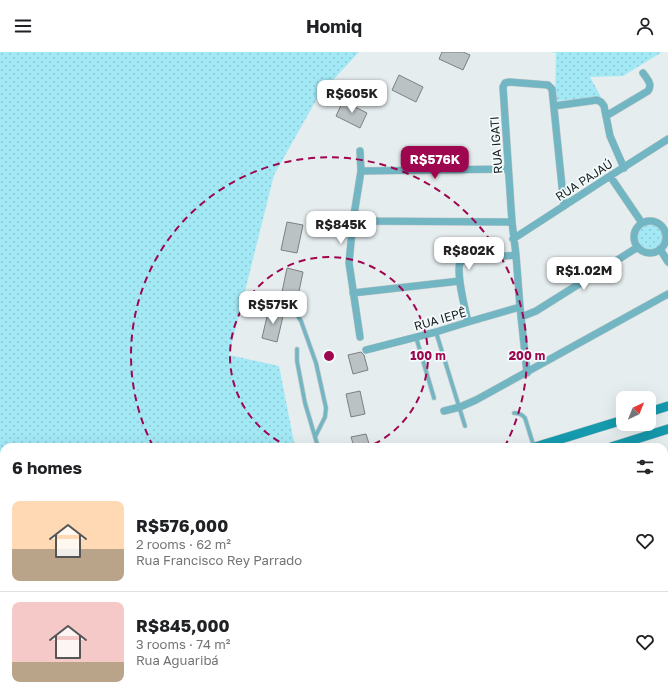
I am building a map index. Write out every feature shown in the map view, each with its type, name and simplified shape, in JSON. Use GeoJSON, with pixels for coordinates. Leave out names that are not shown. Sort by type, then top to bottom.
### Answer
{"type":"FeatureCollection","features":[{"type":"Feature","properties":{"kind":"main road"},"geometry":{"type":"LineString","coordinates":[[656,410],[668,406]]}},
{"type":"Feature","properties":{"kind":"main road"},"geometry":{"type":"LineString","coordinates":[[547,443],[616,422]]}},
{"type":"Feature","properties":{"kind":"main road"},"geometry":{"type":"LineString","coordinates":[[625,443],[668,429]]}},
{"type":"Feature","properties":{"kind":"street"},"geometry":{"type":"LineString","coordinates":[[606,116],[648,92],[651,85],[643,73]]}},
{"type":"Feature","properties":{"kind":"street","name":"RUA IGATI"},"geometry":{"type":"LineString","coordinates":[[527,373],[516,255],[513,240],[503,87],[505,83],[548,85],[552,89],[564,206]]}},
{"type":"Feature","properties":{"kind":"street"},"geometry":{"type":"LineString","coordinates":[[554,106],[596,100],[601,102],[604,106],[610,136],[624,168]]}},
{"type":"Feature","properties":{"kind":"street","name":"RUA PAJAÚ"},"geometry":{"type":"LineString","coordinates":[[513,240],[668,140]]}},
{"type":"Feature","properties":{"kind":"street"},"geometry":{"type":"LineString","coordinates":[[360,151],[361,171],[353,221],[349,262],[360,337]]}},
{"type":"Feature","properties":{"kind":"street"},"geometry":{"type":"LineString","coordinates":[[361,171],[508,169]]}},
{"type":"Feature","properties":{"kind":"street"},"geometry":{"type":"LineString","coordinates":[[610,176],[642,223]]}},
{"type":"Feature","properties":{"kind":"street"},"geometry":{"type":"LineString","coordinates":[[353,221],[512,222]]}},
{"type":"Feature","properties":{"kind":"street"},"geometry":{"type":"LineString","coordinates":[[646,221],[651,221],[665,226],[665,240],[660,249],[647,252],[638,247],[634,236],[638,226],[646,221]]}},
{"type":"Feature","properties":{"kind":"street"},"geometry":{"type":"LineString","coordinates":[[521,317],[536,311],[638,247]]}},
{"type":"Feature","properties":{"kind":"street"},"geometry":{"type":"LineString","coordinates":[[660,249],[668,262]]}},
{"type":"Feature","properties":{"kind":"street"},"geometry":{"type":"LineString","coordinates":[[468,322],[460,281],[460,262],[465,260],[516,255]]}},
{"type":"Feature","properties":{"kind":"street"},"geometry":{"type":"LineString","coordinates":[[353,293],[460,281]]}},
{"type":"Feature","properties":{"kind":"street"},"geometry":{"type":"LineString","coordinates":[[444,411],[460,407],[476,400],[668,294]]}},
{"type":"Feature","properties":{"kind":"street","name":"RUA IEPÊ"},"geometry":{"type":"LineString","coordinates":[[366,350],[436,332],[520,307]]}},
{"type":"Feature","properties":{"kind":"lane"},"geometry":{"type":"LineString","coordinates":[[284,308],[298,316],[301,321],[316,363],[326,408],[325,417],[314,437]]}},
{"type":"Feature","properties":{"kind":"lane"},"geometry":{"type":"LineString","coordinates":[[436,332],[465,426]]}},
{"type":"Feature","properties":{"kind":"lane"},"geometry":{"type":"LineString","coordinates":[[416,337],[434,398]]}},
{"type":"Feature","properties":{"kind":"lane"},"geometry":{"type":"LineString","coordinates":[[298,349],[296,361],[305,404],[316,443]]}},
{"type":"Feature","properties":{"kind":"lane"},"geometry":{"type":"LineString","coordinates":[[514,413],[519,413],[525,418],[533,443]]}},
{"type":"Feature","properties":{"kind":"shaded area"},"geometry":{"type":"Polygon","coordinates":[[[0,52],[359,52],[319,95],[274,175],[229,355],[279,366],[294,443],[0,443],[0,52]]]}},
{"type":"Feature","properties":{"kind":"shaded area"},"geometry":{"type":"Polygon","coordinates":[[[550,52],[662,52],[623,76],[590,77],[601,97],[555,101],[556,53],[550,52]]]}},
{"type":"Feature","properties":{"kind":"shaded area"},"geometry":{"type":"Polygon","coordinates":[[[650,221],[656,222],[663,228],[666,237],[665,243],[659,250],[650,253],[644,252],[637,246],[634,237],[635,231],[641,224],[650,221]]]}},
{"type":"Feature","properties":{"kind":"building"},"geometry":{"type":"Polygon","coordinates":[[[442,52],[463,52],[470,55],[463,70],[439,59],[442,52]]]}},
{"type":"Feature","properties":{"kind":"building"},"geometry":{"type":"Polygon","coordinates":[[[399,75],[423,87],[416,102],[392,90],[399,75]]]}},
{"type":"Feature","properties":{"kind":"building"},"geometry":{"type":"Polygon","coordinates":[[[343,101],[367,113],[360,128],[336,116],[343,101]]]}},
{"type":"Feature","properties":{"kind":"building"},"geometry":{"type":"Polygon","coordinates":[[[287,222],[303,225],[297,253],[281,250],[287,222]]]}},
{"type":"Feature","properties":{"kind":"building"},"geometry":{"type":"Polygon","coordinates":[[[287,268],[303,272],[298,296],[282,292],[287,268]]]}},
{"type":"Feature","properties":{"kind":"building"},"geometry":{"type":"Polygon","coordinates":[[[269,308],[284,312],[277,342],[262,338],[269,308]]]}},
{"type":"Feature","properties":{"kind":"building"},"geometry":{"type":"Polygon","coordinates":[[[361,352],[364,355],[368,370],[353,374],[348,355],[361,352]]]}},
{"type":"Feature","properties":{"kind":"building"},"geometry":{"type":"Polygon","coordinates":[[[360,391],[365,414],[351,417],[346,394],[360,391]]]}},
{"type":"Feature","properties":{"kind":"building"},"geometry":{"type":"Polygon","coordinates":[[[366,434],[369,443],[353,443],[351,437],[366,434]]]}}]}
